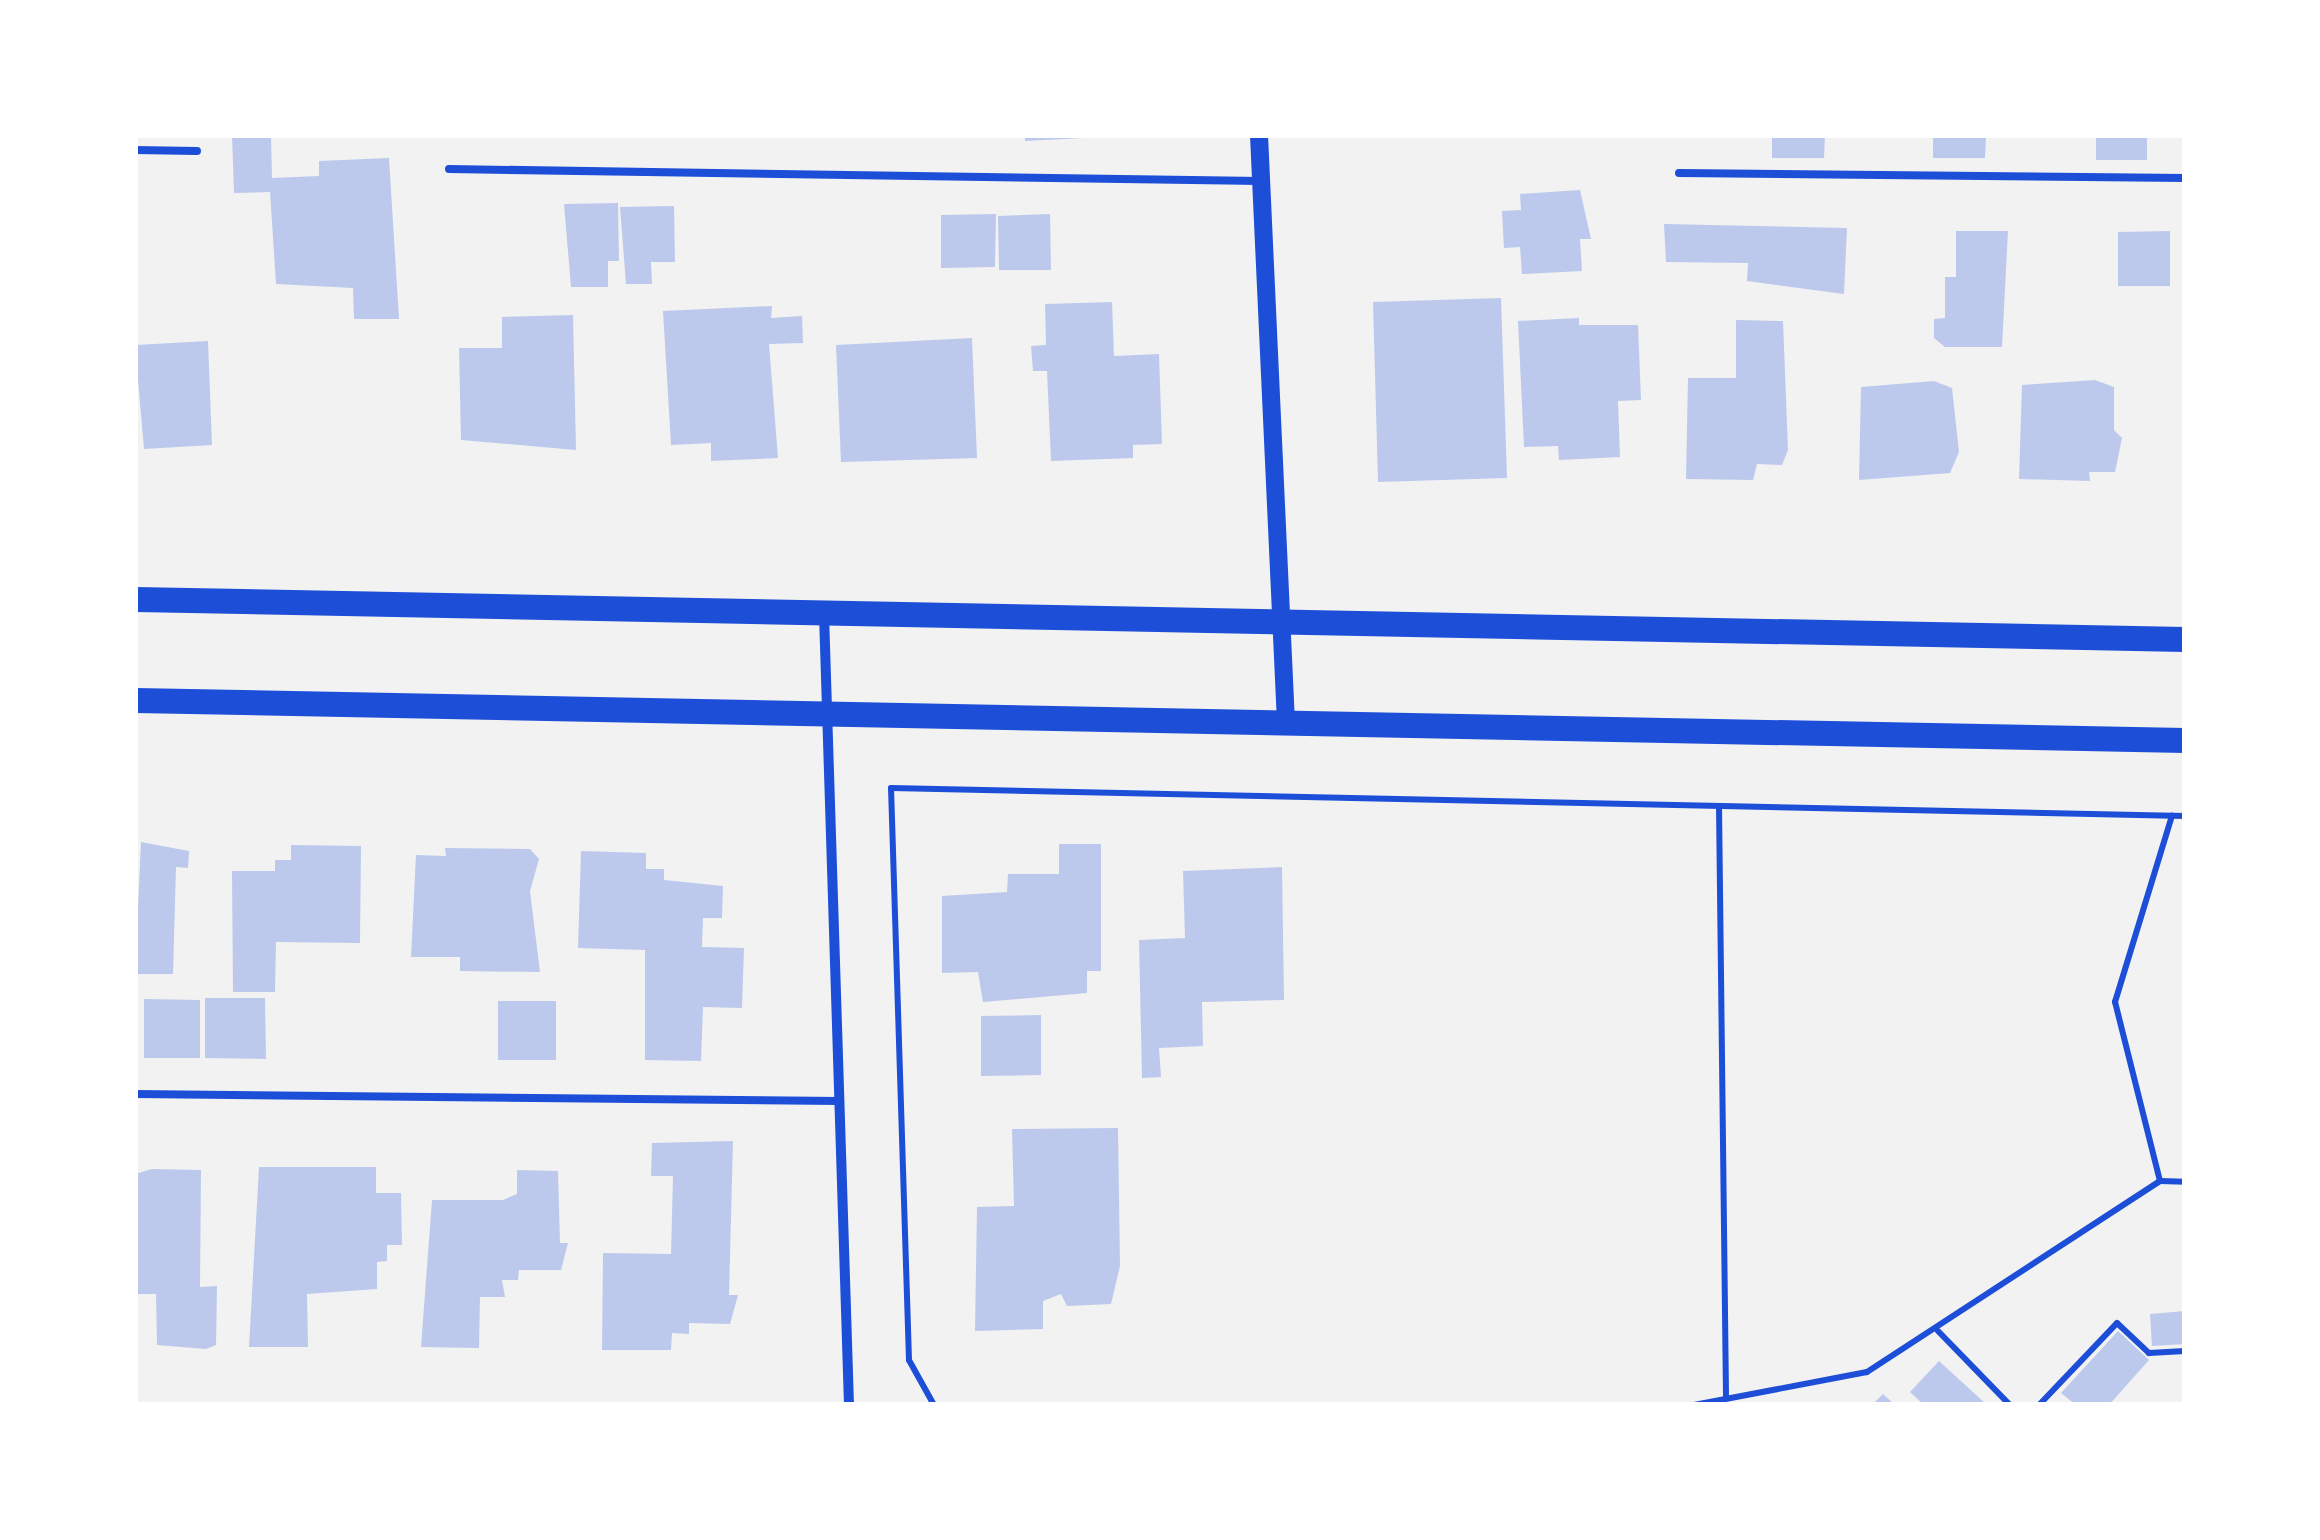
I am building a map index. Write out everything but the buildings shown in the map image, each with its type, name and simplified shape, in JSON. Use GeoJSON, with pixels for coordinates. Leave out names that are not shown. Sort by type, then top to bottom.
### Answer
{"type":"FeatureCollection","features":[{"type":"Feature","properties":{"kind":"main road"},"geometry":{"type":"LineString","coordinates":[[135,599],[2185,639]]}},
{"type":"Feature","properties":{"kind":"main road"},"geometry":{"type":"LineString","coordinates":[[135,700],[2185,740]]}},
{"type":"Feature","properties":{"kind":"street"},"geometry":{"type":"LineString","coordinates":[[1260,135],[1286,722]]}},
{"type":"Feature","properties":{"kind":"street"},"geometry":{"type":"LineString","coordinates":[[824,613],[849,1405]]}},
{"type":"Feature","properties":{"kind":"lane"},"geometry":{"type":"LineString","coordinates":[[135,150],[197,151]]}},
{"type":"Feature","properties":{"kind":"lane"},"geometry":{"type":"LineString","coordinates":[[449,170],[1260,181]]}},
{"type":"Feature","properties":{"kind":"lane"},"geometry":{"type":"LineString","coordinates":[[1679,173],[2185,178]]}},
{"type":"Feature","properties":{"kind":"lane"},"geometry":{"type":"LineString","coordinates":[[135,1094],[839,1101]]}},
{"type":"Feature","properties":{"kind":"path"},"geometry":{"type":"LineString","coordinates":[[934,1405],[909,1360],[890,788],[2185,816]]}},
{"type":"Feature","properties":{"kind":"path"},"geometry":{"type":"LineString","coordinates":[[1719,806],[1726,1398]]}},
{"type":"Feature","properties":{"kind":"path"},"geometry":{"type":"LineString","coordinates":[[2160,1181],[2115,1002],[2172,816]]}},
{"type":"Feature","properties":{"kind":"path"},"geometry":{"type":"LineString","coordinates":[[1694,1405],[1867,1372],[1937,1330],[2160,1181],[2185,1182]]}},
{"type":"Feature","properties":{"kind":"path"},"geometry":{"type":"LineString","coordinates":[[2039,1405],[2117,1323],[2149,1352],[2185,1352]]}},
{"type":"Feature","properties":{"kind":"path"},"geometry":{"type":"LineString","coordinates":[[1937,1330],[2010,1405]]}}]}
